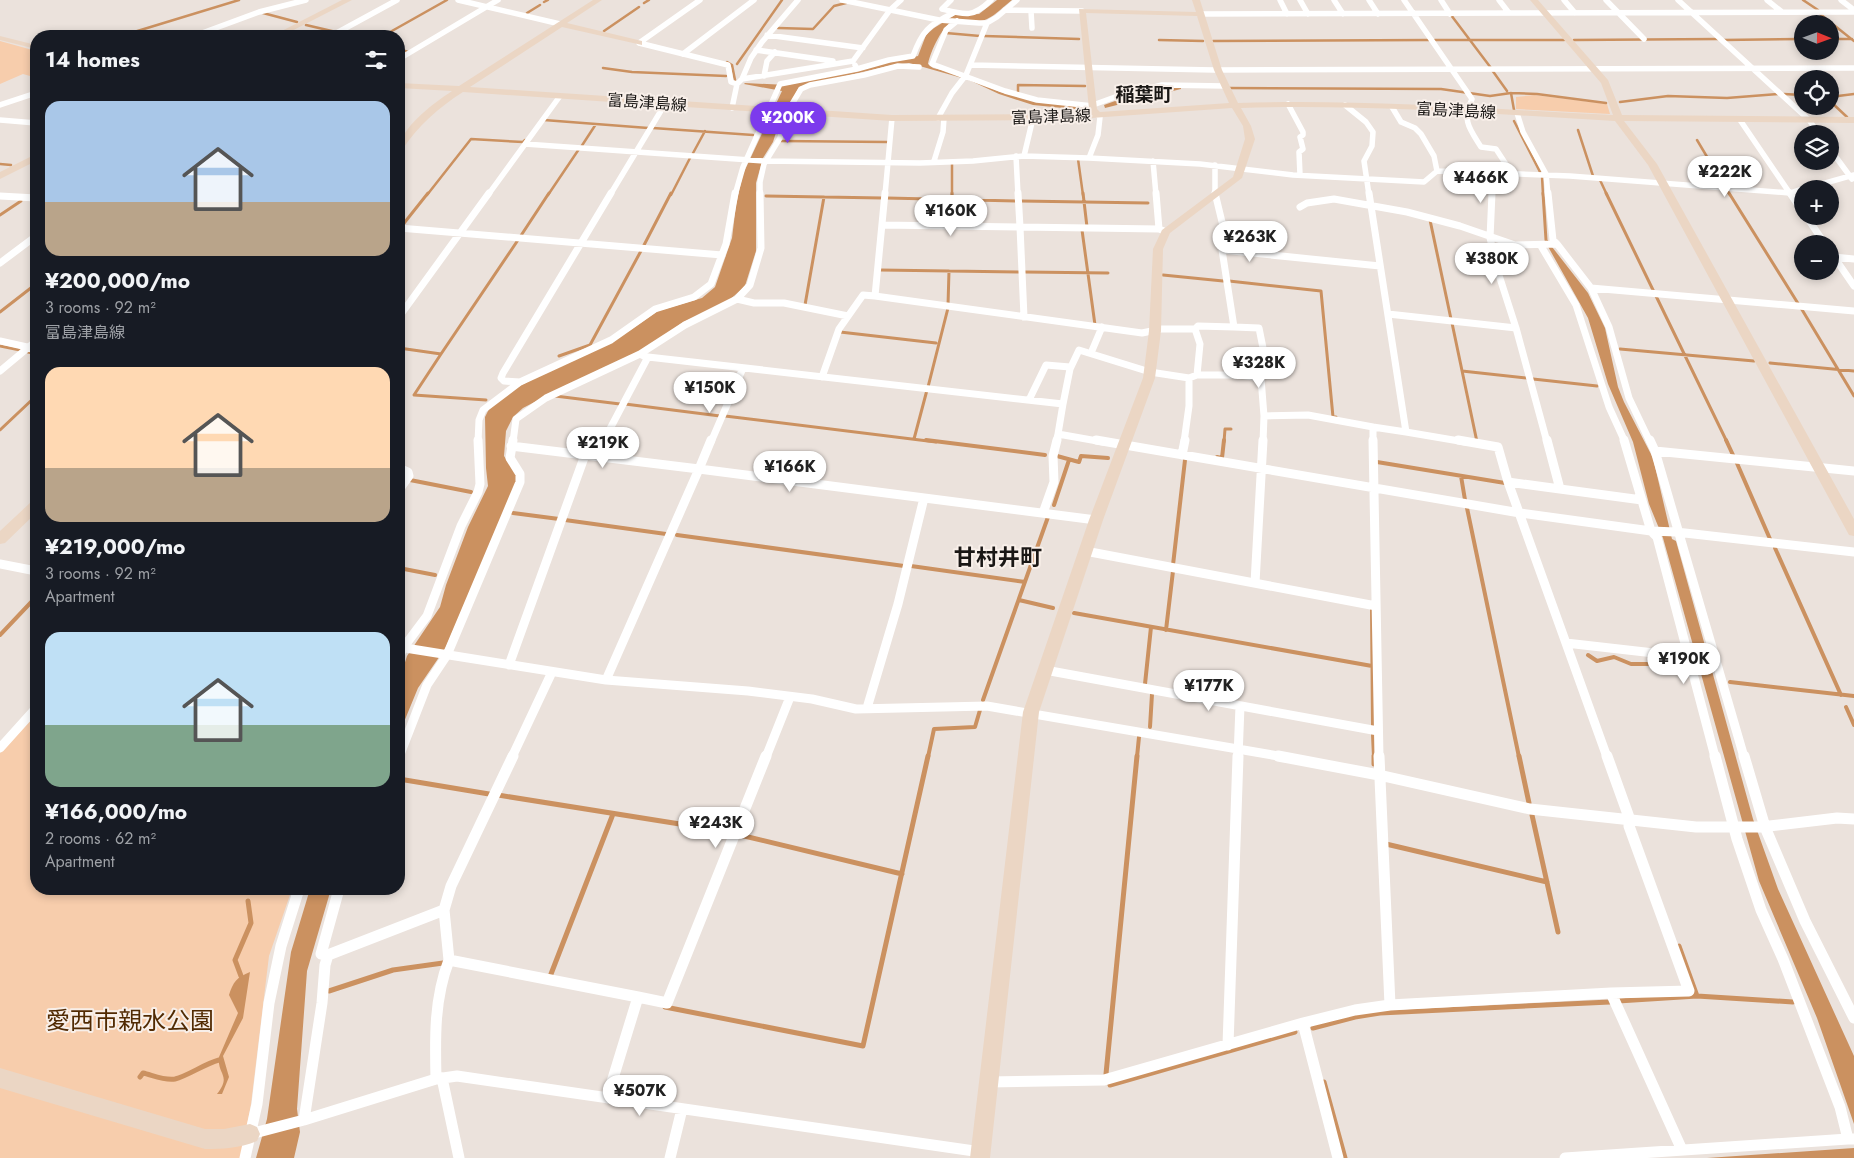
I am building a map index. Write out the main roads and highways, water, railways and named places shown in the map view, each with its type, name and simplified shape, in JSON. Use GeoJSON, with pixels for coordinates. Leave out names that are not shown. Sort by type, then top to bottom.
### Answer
{"type":"FeatureCollection","features":[{"type":"Feature","properties":{"kind":"waterway"},"geometry":{"type":"LineString","coordinates":[[141,30],[239,0]]}},
{"type":"Feature","properties":{"kind":"waterway"},"geometry":{"type":"LineString","coordinates":[[394,30],[447,0]]}},
{"type":"Feature","properties":{"kind":"waterway"},"geometry":{"type":"LineString","coordinates":[[544,2],[548,0]]}},
{"type":"Feature","properties":{"kind":"waterway"},"geometry":{"type":"LineString","coordinates":[[644,3],[649,0]]}},
{"type":"Feature","properties":{"kind":"waterway"},"geometry":{"type":"LineString","coordinates":[[737,64],[782,0]]}},
{"type":"Feature","properties":{"kind":"waterway"},"geometry":{"type":"LineString","coordinates":[[1803,0],[1818,10]]}},
{"type":"Feature","properties":{"kind":"waterway"},"geometry":{"type":"LineString","coordinates":[[778,28],[813,29],[834,6],[846,3]]}},
{"type":"Feature","properties":{"kind":"waterway"},"geometry":{"type":"LineString","coordinates":[[527,13],[540,5]]}},
{"type":"Feature","properties":{"kind":"waterway"},"geometry":{"type":"LineString","coordinates":[[604,31],[639,7]]}},
{"type":"Feature","properties":{"kind":"waterway"},"geometry":{"type":"LineString","coordinates":[[263,13],[297,22]]}},
{"type":"Feature","properties":{"kind":"waterway"},"geometry":{"type":"LineString","coordinates":[[1820,14],[1851,39]]}},
{"type":"Feature","properties":{"kind":"waterway"},"geometry":{"type":"LineString","coordinates":[[1451,15],[1470,40]]}},
{"type":"Feature","properties":{"kind":"waterway"},"geometry":{"type":"LineString","coordinates":[[306,25],[327,30]]}},
{"type":"Feature","properties":{"kind":"waterway"},"geometry":{"type":"LineString","coordinates":[[946,33],[980,36]]}},
{"type":"Feature","properties":{"kind":"waterway"},"geometry":{"type":"LineString","coordinates":[[984,36],[1079,39]]}},
{"type":"Feature","properties":{"kind":"waterway"},"geometry":{"type":"LineString","coordinates":[[1574,40],[1718,39]]}},
{"type":"Feature","properties":{"kind":"waterway"},"geometry":{"type":"LineString","coordinates":[[1723,40],[1794,39]]}},
{"type":"Feature","properties":{"kind":"waterway"},"geometry":{"type":"LineString","coordinates":[[1839,39],[1851,39]]}},
{"type":"Feature","properties":{"kind":"waterway"},"geometry":{"type":"LineString","coordinates":[[1159,40],[1203,41]]}},
{"type":"Feature","properties":{"kind":"waterway"},"geometry":{"type":"LineString","coordinates":[[1213,41],[1429,40]]}},
{"type":"Feature","properties":{"kind":"waterway"},"geometry":{"type":"LineString","coordinates":[[1435,40],[1470,40]]}},
{"type":"Feature","properties":{"kind":"waterway"},"geometry":{"type":"LineString","coordinates":[[1470,40],[1564,40]]}},
{"type":"Feature","properties":{"kind":"waterway"},"geometry":{"type":"LineString","coordinates":[[1470,40],[1491,68]]}},
{"type":"Feature","properties":{"kind":"waterway"},"geometry":{"type":"LineString","coordinates":[[727,62],[732,65],[735,80]]}},
{"type":"Feature","properties":{"kind":"waterway"},"geometry":{"type":"LineString","coordinates":[[603,68],[632,72],[726,76]]}},
{"type":"Feature","properties":{"kind":"waterway"},"geometry":{"type":"LineString","coordinates":[[1492,70],[1507,91]]}},
{"type":"Feature","properties":{"kind":"waterway"},"geometry":{"type":"LineString","coordinates":[[1018,93],[1018,85],[1085,86]]}},
{"type":"Feature","properties":{"kind":"waterway"},"geometry":{"type":"LineString","coordinates":[[1227,88],[1441,89],[1490,96],[1511,93]]}},
{"type":"Feature","properties":{"kind":"waterway"},"geometry":{"type":"LineString","coordinates":[[1511,93],[1537,94],[1606,103]]}},
{"type":"Feature","properties":{"kind":"waterway"},"geometry":{"type":"LineString","coordinates":[[1511,93],[1514,110]]}},
{"type":"Feature","properties":{"kind":"waterway"},"geometry":{"type":"LineString","coordinates":[[1620,102],[1668,96],[1727,98],[1778,94]]}},
{"type":"Feature","properties":{"kind":"waterway"},"geometry":{"type":"LineString","coordinates":[[1784,94],[1794,95]]}},
{"type":"Feature","properties":{"kind":"waterway"},"geometry":{"type":"LineString","coordinates":[[1839,96],[1854,94]]}},
{"type":"Feature","properties":{"kind":"waterway"},"geometry":{"type":"LineString","coordinates":[[1839,110],[1847,117]]}},
{"type":"Feature","properties":{"kind":"waterway"},"geometry":{"type":"LineString","coordinates":[[544,120],[596,124]]}},
{"type":"Feature","properties":{"kind":"waterway"},"geometry":{"type":"LineString","coordinates":[[1514,121],[1540,172]]}},
{"type":"Feature","properties":{"kind":"waterway"},"geometry":{"type":"LineString","coordinates":[[581,147],[596,124]]}},
{"type":"Feature","properties":{"kind":"waterway"},"geometry":{"type":"LineString","coordinates":[[596,124],[648,128]]}},
{"type":"Feature","properties":{"kind":"waterway"},"geometry":{"type":"LineString","coordinates":[[653,128],[705,132]]}},
{"type":"Feature","properties":{"kind":"waterway"},"geometry":{"type":"LineString","coordinates":[[1578,130],[1593,176]]}},
{"type":"Feature","properties":{"kind":"waterway"},"geometry":{"type":"LineString","coordinates":[[692,155],[705,132]]}},
{"type":"Feature","properties":{"kind":"waterway"},"geometry":{"type":"LineString","coordinates":[[705,132],[753,135]]}},
{"type":"Feature","properties":{"kind":"waterway"},"geometry":{"type":"LineString","coordinates":[[427,195],[471,139],[523,142],[525,140]]}},
{"type":"Feature","properties":{"kind":"waterway"},"geometry":{"type":"LineString","coordinates":[[1697,140],[1725,187]]}},
{"type":"Feature","properties":{"kind":"waterway"},"geometry":{"type":"LineString","coordinates":[[781,141],[887,142]]}},
{"type":"Feature","properties":{"kind":"waterway"},"geometry":{"type":"LineString","coordinates":[[548,195],[579,149]]}},
{"type":"Feature","properties":{"kind":"waterway"},"geometry":{"type":"LineString","coordinates":[[671,195],[690,158]]}},
{"type":"Feature","properties":{"kind":"waterway"},"geometry":{"type":"LineString","coordinates":[[1078,159],[1083,195]]}},
{"type":"Feature","properties":{"kind":"waterway"},"geometry":{"type":"LineString","coordinates":[[952,163],[952,199]]}},
{"type":"Feature","properties":{"kind":"waterway"},"geometry":{"type":"LineString","coordinates":[[0,164],[11,165]]}},
{"type":"Feature","properties":{"kind":"waterway"},"geometry":{"type":"LineString","coordinates":[[1542,176],[1543,195]]}},
{"type":"Feature","properties":{"kind":"waterway"},"geometry":{"type":"LineString","coordinates":[[1600,180],[1607,195]]}},
{"type":"Feature","properties":{"kind":"waterway"},"geometry":{"type":"LineString","coordinates":[[1727,190],[1730,195]]}},
{"type":"Feature","properties":{"kind":"waterway"},"geometry":{"type":"LineString","coordinates":[[405,222],[428,193]]}},
{"type":"Feature","properties":{"kind":"waterway"},"geometry":{"type":"LineString","coordinates":[[520,237],[549,193]]}},
{"type":"Feature","properties":{"kind":"waterway"},"geometry":{"type":"LineString","coordinates":[[643,247],[671,193]]}},
{"type":"Feature","properties":{"kind":"waterway"},"geometry":{"type":"LineString","coordinates":[[1083,193],[1084,202]]}},
{"type":"Feature","properties":{"kind":"waterway"},"geometry":{"type":"LineString","coordinates":[[1543,193],[1546,240],[1549,245]]}},
{"type":"Feature","properties":{"kind":"waterway"},"geometry":{"type":"LineString","coordinates":[[1606,193],[1654,292]]}},
{"type":"Feature","properties":{"kind":"waterway"},"geometry":{"type":"LineString","coordinates":[[1729,193],[1799,305]]}},
{"type":"Feature","properties":{"kind":"waterway"},"geometry":{"type":"LineString","coordinates":[[766,196],[824,197]]}},
{"type":"Feature","properties":{"kind":"waterway"},"geometry":{"type":"LineString","coordinates":[[805,305],[824,197]]}},
{"type":"Feature","properties":{"kind":"waterway"},"geometry":{"type":"LineString","coordinates":[[824,197],[882,198]]}},
{"type":"Feature","properties":{"kind":"waterway"},"geometry":{"type":"LineString","coordinates":[[887,198],[1016,201]]}},
{"type":"Feature","properties":{"kind":"waterway"},"geometry":{"type":"LineString","coordinates":[[0,215],[21,201]]}},
{"type":"Feature","properties":{"kind":"waterway"},"geometry":{"type":"LineString","coordinates":[[1021,201],[1084,202]]}},
{"type":"Feature","properties":{"kind":"waterway"},"geometry":{"type":"LineString","coordinates":[[1084,202],[1148,203]]}},
{"type":"Feature","properties":{"kind":"waterway"},"geometry":{"type":"LineString","coordinates":[[1084,202],[1087,227]]}},
{"type":"Feature","properties":{"kind":"waterway"},"geometry":{"type":"LineString","coordinates":[[1430,220],[1451,319]]}},
{"type":"Feature","properties":{"kind":"waterway"},"geometry":{"type":"LineString","coordinates":[[1082,230],[1088,273]]}},
{"type":"Feature","properties":{"kind":"waterway"},"geometry":{"type":"LineString","coordinates":[[441,354],[518,240]]}},
{"type":"Feature","properties":{"kind":"waterway"},"geometry":{"type":"LineString","coordinates":[[559,356],[590,345],[642,249]]}},
{"type":"Feature","properties":{"kind":"waterway"},"geometry":{"type":"LineString","coordinates":[[880,270],[1020,272]]}},
{"type":"Feature","properties":{"kind":"waterway"},"geometry":{"type":"LineString","coordinates":[[948,305],[949,271]]}},
{"type":"Feature","properties":{"kind":"waterway"},"geometry":{"type":"LineString","coordinates":[[1025,272],[1088,273]]}},
{"type":"Feature","properties":{"kind":"waterway"},"geometry":{"type":"LineString","coordinates":[[1088,273],[1108,273]]}},
{"type":"Feature","properties":{"kind":"waterway"},"geometry":{"type":"LineString","coordinates":[[1088,273],[1095,325]]}},
{"type":"Feature","properties":{"kind":"waterway"},"geometry":{"type":"LineString","coordinates":[[1163,275],[1223,281]]}},
{"type":"Feature","properties":{"kind":"waterway"},"geometry":{"type":"LineString","coordinates":[[1229,281],[1321,291],[1333,417],[1336,417]]}},
{"type":"Feature","properties":{"kind":"waterway"},"geometry":{"type":"LineString","coordinates":[[0,312],[30,289]]}},
{"type":"Feature","properties":{"kind":"waterway"},"geometry":{"type":"LineString","coordinates":[[1656,296],[1685,355]]}},
{"type":"Feature","properties":{"kind":"waterway"},"geometry":{"type":"LineString","coordinates":[[928,387],[948,308]]}},
{"type":"Feature","properties":{"kind":"waterway"},"geometry":{"type":"LineString","coordinates":[[1801,308],[1838,369]]}},
{"type":"Feature","properties":{"kind":"waterway"},"geometry":{"type":"LineString","coordinates":[[1452,323],[1462,371]]}},
{"type":"Feature","properties":{"kind":"waterway"},"geometry":{"type":"LineString","coordinates":[[840,332],[936,343]]}},
{"type":"Feature","properties":{"kind":"waterway"},"geometry":{"type":"LineString","coordinates":[[0,346],[20,350]]}},
{"type":"Feature","properties":{"kind":"waterway"},"geometry":{"type":"LineString","coordinates":[[405,349],[441,354]]}},
{"type":"Feature","properties":{"kind":"waterway"},"geometry":{"type":"LineString","coordinates":[[1620,349],[1685,355]]}},
{"type":"Feature","properties":{"kind":"waterway"},"geometry":{"type":"LineString","coordinates":[[441,354],[414,395],[486,400]]}},
{"type":"Feature","properties":{"kind":"waterway"},"geometry":{"type":"LineString","coordinates":[[1685,355],[1754,361]]}},
{"type":"Feature","properties":{"kind":"waterway"},"geometry":{"type":"LineString","coordinates":[[1685,355],[1727,442]]}},
{"type":"Feature","properties":{"kind":"waterway"},"geometry":{"type":"LineString","coordinates":[[1770,363],[1838,369]]}},
{"type":"Feature","properties":{"kind":"waterway"},"geometry":{"type":"LineString","coordinates":[[1838,369],[1854,371]]}},
{"type":"Feature","properties":{"kind":"waterway"},"geometry":{"type":"LineString","coordinates":[[1838,369],[1854,396]]}},
{"type":"Feature","properties":{"kind":"waterway"},"geometry":{"type":"LineString","coordinates":[[1462,371],[1527,378]]}},
{"type":"Feature","properties":{"kind":"waterway"},"geometry":{"type":"LineString","coordinates":[[1462,371],[1477,442]]}},
{"type":"Feature","properties":{"kind":"waterway"},"geometry":{"type":"LineString","coordinates":[[1533,379],[1597,386]]}},
{"type":"Feature","properties":{"kind":"waterway"},"geometry":{"type":"LineString","coordinates":[[914,439],[927,390]]}},
{"type":"Feature","properties":{"kind":"waterway"},"geometry":{"type":"LineString","coordinates":[[555,396],[620,404]]}},
{"type":"Feature","properties":{"kind":"waterway"},"geometry":{"type":"LineString","coordinates":[[0,430],[30,402]]}},
{"type":"Feature","properties":{"kind":"waterway"},"geometry":{"type":"LineString","coordinates":[[625,404],[720,416]]}},
{"type":"Feature","properties":{"kind":"waterway"},"geometry":{"type":"LineString","coordinates":[[725,416],[936,442]]}},
{"type":"Feature","properties":{"kind":"waterway"},"geometry":{"type":"LineString","coordinates":[[1224,442],[1225,429],[1231,429]]}},
{"type":"Feature","properties":{"kind":"waterway"},"geometry":{"type":"LineString","coordinates":[[926,440],[1045,455]]}},
{"type":"Feature","properties":{"kind":"waterway"},"geometry":{"type":"LineString","coordinates":[[1217,457],[1222,458],[1224,440]]}},
{"type":"Feature","properties":{"kind":"waterway"},"geometry":{"type":"LineString","coordinates":[[1726,440],[1733,455]]}},
{"type":"Feature","properties":{"kind":"waterway"},"geometry":{"type":"LineString","coordinates":[[1057,456],[1079,462],[1081,456],[1108,458]]}},
{"type":"Feature","properties":{"kind":"waterway"},"geometry":{"type":"LineString","coordinates":[[1054,505],[1069,460]]}},
{"type":"Feature","properties":{"kind":"waterway"},"geometry":{"type":"LineString","coordinates":[[1173,565],[1185,460]]}},
{"type":"Feature","properties":{"kind":"waterway"},"geometry":{"type":"LineString","coordinates":[[1736,461],[1770,539]]}},
{"type":"Feature","properties":{"kind":"waterway"},"geometry":{"type":"LineString","coordinates":[[1377,462],[1505,483]]}},
{"type":"Feature","properties":{"kind":"waterway"},"geometry":{"type":"LineString","coordinates":[[1461,476],[1465,500]]}},
{"type":"Feature","properties":{"kind":"waterway"},"geometry":{"type":"LineString","coordinates":[[410,480],[471,492]]}},
{"type":"Feature","properties":{"kind":"waterway"},"geometry":{"type":"LineString","coordinates":[[1467,508],[1519,757]]}},
{"type":"Feature","properties":{"kind":"waterway"},"geometry":{"type":"LineString","coordinates":[[513,513],[559,519]]}},
{"type":"Feature","properties":{"kind":"waterway"},"geometry":{"type":"LineString","coordinates":[[1025,582],[1048,517]]}},
{"type":"Feature","properties":{"kind":"waterway"},"geometry":{"type":"LineString","coordinates":[[565,520],[666,534]]}},
{"type":"Feature","properties":{"kind":"waterway"},"geometry":{"type":"LineString","coordinates":[[677,535],[904,566]]}},
{"type":"Feature","properties":{"kind":"waterway"},"geometry":{"type":"LineString","coordinates":[[1775,548],[1841,695]]}},
{"type":"Feature","properties":{"kind":"waterway"},"geometry":{"type":"LineString","coordinates":[[911,566],[1025,582]]}},
{"type":"Feature","properties":{"kind":"waterway"},"geometry":{"type":"LineString","coordinates":[[405,569],[435,575]]}},
{"type":"Feature","properties":{"kind":"waterway"},"geometry":{"type":"LineString","coordinates":[[1166,629],[1173,571]]}},
{"type":"Feature","properties":{"kind":"waterway"},"geometry":{"type":"LineString","coordinates":[[983,700],[1025,582]]}},
{"type":"Feature","properties":{"kind":"waterway"},"geometry":{"type":"LineString","coordinates":[[1019,600],[1053,608]]}},
{"type":"Feature","properties":{"kind":"waterway"},"geometry":{"type":"LineString","coordinates":[[0,635],[30,603]]}},
{"type":"Feature","properties":{"kind":"waterway"},"geometry":{"type":"LineString","coordinates":[[1372,608],[1373,726]]}},
{"type":"Feature","properties":{"kind":"waterway"},"geometry":{"type":"LineString","coordinates":[[1074,613],[1166,629]]}},
{"type":"Feature","properties":{"kind":"waterway"},"geometry":{"type":"LineString","coordinates":[[1145,684],[1151,627]]}},
{"type":"Feature","properties":{"kind":"waterway"},"geometry":{"type":"LineString","coordinates":[[1166,629],[1372,666]]}},
{"type":"Feature","properties":{"kind":"waterway"},"geometry":{"type":"LineString","coordinates":[[1588,655],[1597,661],[1614,657],[1631,664],[1648,664]]}},
{"type":"Feature","properties":{"kind":"waterway"},"geometry":{"type":"LineString","coordinates":[[1730,682],[1841,695]]}},
{"type":"Feature","properties":{"kind":"waterway"},"geometry":{"type":"LineString","coordinates":[[1150,727],[1152,694]]}},
{"type":"Feature","properties":{"kind":"waterway"},"geometry":{"type":"LineString","coordinates":[[1841,695],[1854,696]]}},
{"type":"Feature","properties":{"kind":"waterway"},"geometry":{"type":"LineString","coordinates":[[1846,707],[1854,725]]}},
{"type":"Feature","properties":{"kind":"waterway"},"geometry":{"type":"LineString","coordinates":[[928,757],[934,729],[975,727],[980,710]]}},
{"type":"Feature","properties":{"kind":"waterway"},"geometry":{"type":"LineString","coordinates":[[1373,735],[1374,757]]}},
{"type":"Feature","properties":{"kind":"waterway"},"geometry":{"type":"LineString","coordinates":[[1137,757],[1139,737]]}},
{"type":"Feature","properties":{"kind":"waterway"},"geometry":{"type":"LineString","coordinates":[[902,874],[928,756]]}},
{"type":"Feature","properties":{"kind":"waterway"},"geometry":{"type":"LineString","coordinates":[[1106,1074],[1137,756]]}},
{"type":"Feature","properties":{"kind":"waterway"},"geometry":{"type":"LineString","coordinates":[[1519,756],[1529,803]]}},
{"type":"Feature","properties":{"kind":"waterway"},"geometry":{"type":"LineString","coordinates":[[1374,757],[1374,764]]}},
{"type":"Feature","properties":{"kind":"waterway"},"geometry":{"type":"LineString","coordinates":[[405,780],[489,794]]}},
{"type":"Feature","properties":{"kind":"waterway"},"geometry":{"type":"LineString","coordinates":[[498,795],[730,832]]}},
{"type":"Feature","properties":{"kind":"waterway"},"geometry":{"type":"LineString","coordinates":[[551,974],[613,814]]}},
{"type":"Feature","properties":{"kind":"waterway"},"geometry":{"type":"LineString","coordinates":[[1532,815],[1547,882]]}},
{"type":"Feature","properties":{"kind":"waterway"},"geometry":{"type":"LineString","coordinates":[[740,835],[902,874]]}},
{"type":"Feature","properties":{"kind":"waterway"},"geometry":{"type":"LineString","coordinates":[[1386,844],[1547,882]]}},
{"type":"Feature","properties":{"kind":"waterway"},"geometry":{"type":"LineString","coordinates":[[665,1007],[863,1046],[902,874]]}},
{"type":"Feature","properties":{"kind":"waterway"},"geometry":{"type":"LineString","coordinates":[[1547,882],[1558,932]]}},
{"type":"Feature","properties":{"kind":"waterway"},"geometry":{"type":"LineString","coordinates":[[241,976],[235,960],[251,923],[248,901]]}},
{"type":"Feature","properties":{"kind":"waterway"},"geometry":{"type":"LineString","coordinates":[[1679,946],[1697,996]]}},
{"type":"Feature","properties":{"kind":"waterway"},"geometry":{"type":"LineString","coordinates":[[329,991],[393,970],[443,963]]}},
{"type":"Feature","properties":{"kind":"waterway"},"geometry":{"type":"LineString","coordinates":[[1618,1001],[1697,996]]}},
{"type":"Feature","properties":{"kind":"waterway"},"geometry":{"type":"LineString","coordinates":[[1697,996],[1793,1002]]}},
{"type":"Feature","properties":{"kind":"waterway"},"geometry":{"type":"LineString","coordinates":[[1313,1028],[1355,1017],[1380,1013],[1610,1002]]}},
{"type":"Feature","properties":{"kind":"waterway"},"geometry":{"type":"LineString","coordinates":[[1110,1085],[1295,1032]]}},
{"type":"Feature","properties":{"kind":"waterway"},"geometry":{"type":"LineString","coordinates":[[140,1077],[143,1073],[163,1079],[175,1079],[219,1060]]}},
{"type":"Feature","properties":{"kind":"waterway"},"geometry":{"type":"LineString","coordinates":[[1324,1082],[1345,1158]]}},
{"type":"Feature","properties":{"kind":"district","name":"稲葉町"},"geometry":{"type":"Point","coordinates":[1144,94]}},
{"type":"Feature","properties":{"kind":"district","name":"甘村井町"},"geometry":{"type":"Point","coordinates":[998,557]}},
{"type":"Feature","properties":{"kind":"park label","name":"愛西市親水公園"},"geometry":{"type":"Point","coordinates":[130,1021]}}]}
